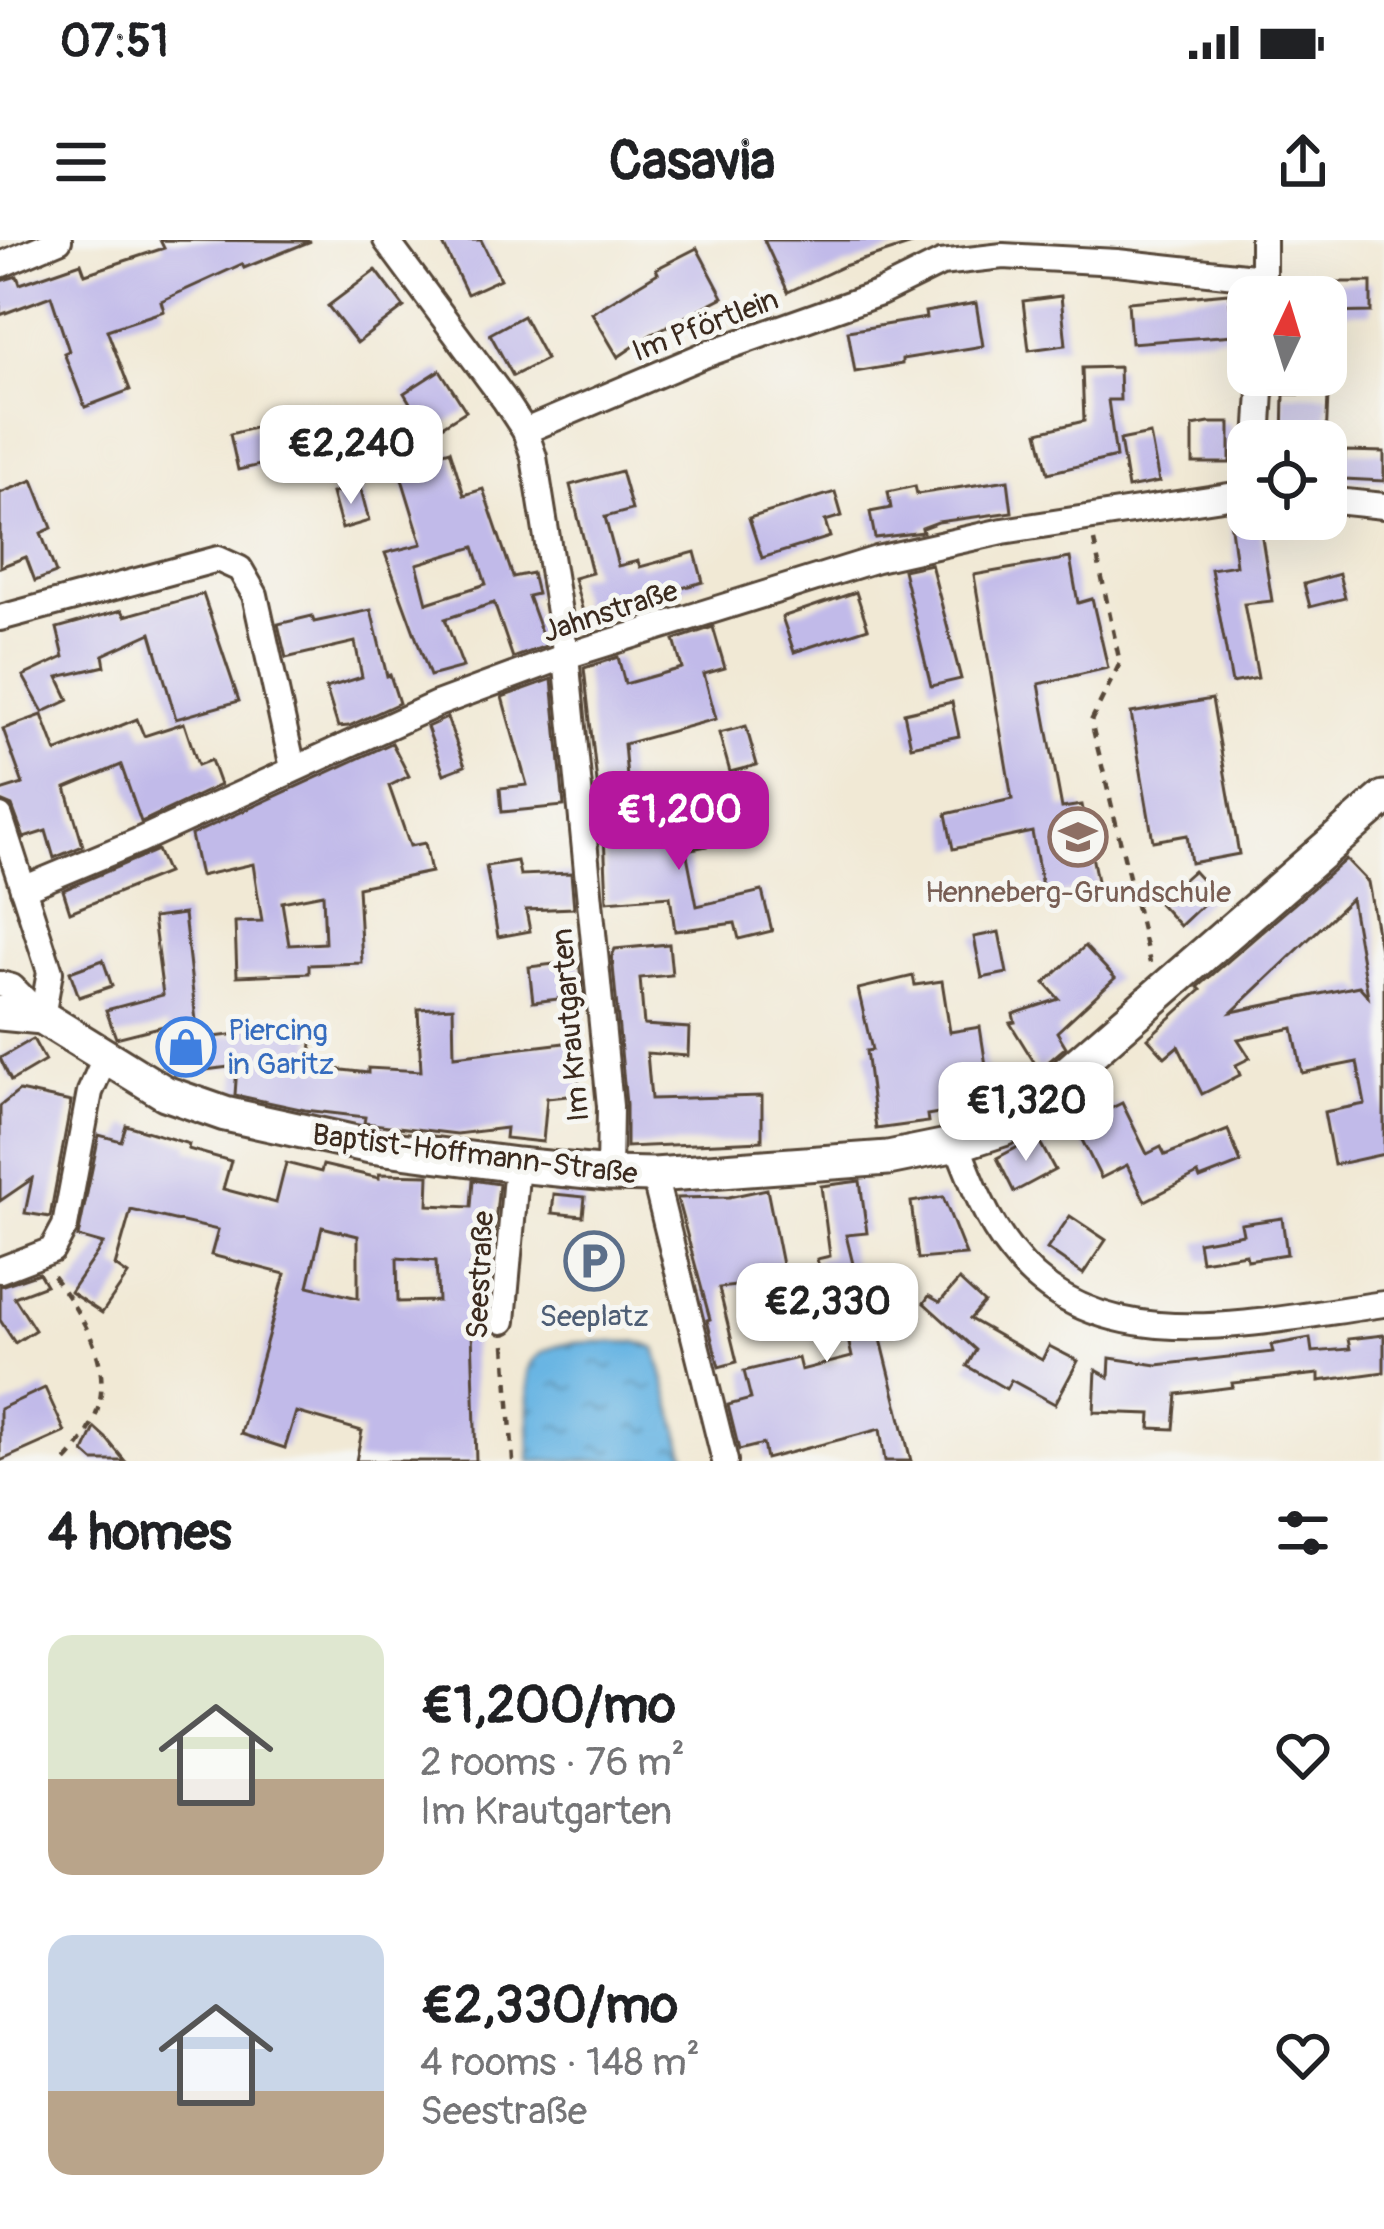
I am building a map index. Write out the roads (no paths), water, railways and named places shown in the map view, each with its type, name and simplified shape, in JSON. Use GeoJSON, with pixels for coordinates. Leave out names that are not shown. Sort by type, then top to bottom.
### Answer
{"type":"FeatureCollection","features":[{"type":"Feature","properties":{"kind":"street"},"geometry":{"type":"LineString","coordinates":[[386,240],[525,431]]}},
{"type":"Feature","properties":{"kind":"street"},"geometry":{"type":"LineString","coordinates":[[1263,240],[1263,276]]}},
{"type":"Feature","properties":{"kind":"street"},"geometry":{"type":"LineString","coordinates":[[0,265],[42,243]]}},
{"type":"Feature","properties":{"kind":"street","name":"Im Pförtlein"},"geometry":{"type":"LineString","coordinates":[[525,431],[704,355],[880,292],[941,263],[1003,256],[1117,262],[1227,282]]}},
{"type":"Feature","properties":{"kind":"street","name":"Im Krautgarten"},"geometry":{"type":"LineString","coordinates":[[525,431],[534,457],[566,656],[610,1106],[609,1174]]}},
{"type":"Feature","properties":{"kind":"street","name":"Jahnstraße"},"geometry":{"type":"LineString","coordinates":[[23,889],[436,704],[566,656],[877,559],[1003,531],[1227,496]]}},
{"type":"Feature","properties":{"kind":"street"},"geometry":{"type":"LineString","coordinates":[[1347,502],[1384,506]]}},
{"type":"Feature","properties":{"kind":"street"},"geometry":{"type":"LineString","coordinates":[[0,618],[218,559],[240,569],[255,595],[293,769]]}},
{"type":"Feature","properties":{"kind":"street","name":"Baptist-Hoffmann-Straße"},"geometry":{"type":"LineString","coordinates":[[42,1017],[165,1093],[279,1129],[370,1146],[609,1174],[888,1158],[1003,1129],[1384,799]]}},
{"type":"Feature","properties":{"kind":"street"},"geometry":{"type":"LineString","coordinates":[[0,818],[50,972],[42,1017]]}},
{"type":"Feature","properties":{"kind":"street"},"geometry":{"type":"LineString","coordinates":[[0,984],[12,987],[42,1017]]}},
{"type":"Feature","properties":{"kind":"street"},"geometry":{"type":"LineString","coordinates":[[0,1013],[42,1017]]}},
{"type":"Feature","properties":{"kind":"street"},"geometry":{"type":"LineString","coordinates":[[0,1270],[52,1250],[65,1226],[90,1092],[105,1058]]}},
{"type":"Feature","properties":{"kind":"street"},"geometry":{"type":"LineString","coordinates":[[957,1144],[977,1196],[1012,1253],[1061,1299],[1119,1322],[1167,1327],[1384,1304]]}},
{"type":"Feature","properties":{"kind":"street","name":"Seestraße"},"geometry":{"type":"LineString","coordinates":[[502,1321],[517,1165]]}},
{"type":"Feature","properties":{"kind":"street"},"geometry":{"type":"LineString","coordinates":[[654,1174],[724,1461]]}},
{"type":"Feature","properties":{"kind":"water"},"geometry":{"type":"Polygon","coordinates":[[[637,1342],[656,1349],[687,1461],[530,1461],[528,1369],[536,1358],[561,1345],[637,1342]]]}},
{"type":"Feature","properties":{"kind":"place","name":"Henneberg-Grundschule"},"geometry":{"type":"Point","coordinates":[1078,837]}},
{"type":"Feature","properties":{"kind":"place","name":"Piercing in Garitz"},"geometry":{"type":"Point","coordinates":[186,1047]}},
{"type":"Feature","properties":{"kind":"place","name":"Seeplatz"},"geometry":{"type":"Point","coordinates":[594,1261]}}]}
